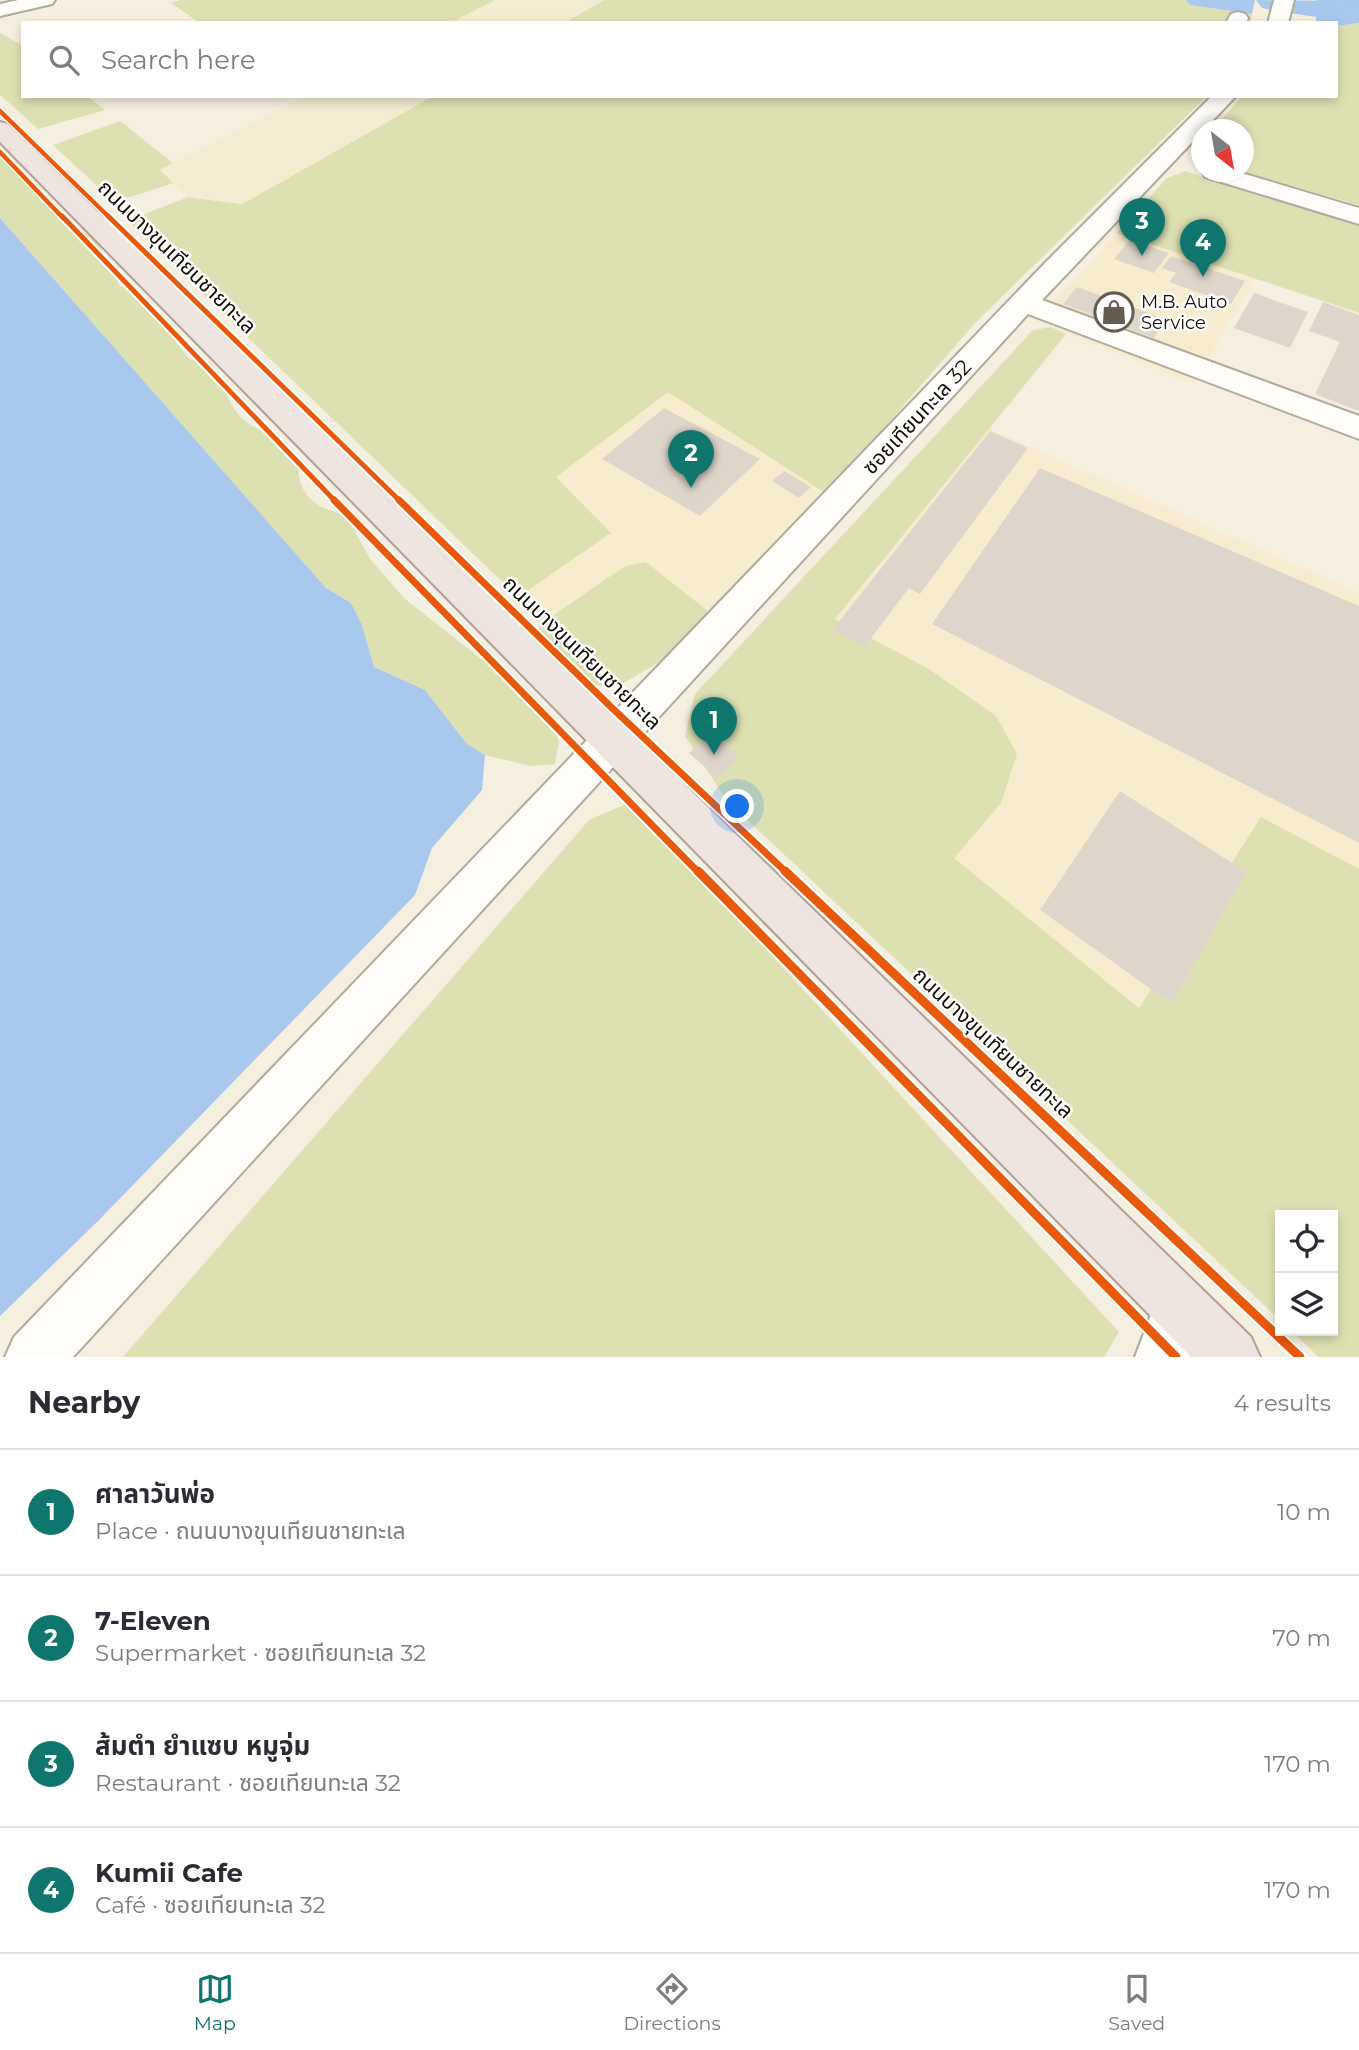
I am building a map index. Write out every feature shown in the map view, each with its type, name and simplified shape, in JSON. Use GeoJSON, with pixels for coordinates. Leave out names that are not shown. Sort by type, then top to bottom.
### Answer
{"type":"FeatureCollection","features":[{"type":"Feature","properties":{"kind":"main road","name":"ถนนบางขุนเทียนชายทะเล"},"geometry":{"type":"LineString","coordinates":[[0,129],[613,741],[1173,1332],[1231,1357]]}},
{"type":"Feature","properties":{"kind":"street"},"geometry":{"type":"LineString","coordinates":[[0,10],[45,0]]}},
{"type":"Feature","properties":{"kind":"street"},"geometry":{"type":"LineString","coordinates":[[1279,21],[1284,0]]}},
{"type":"Feature","properties":{"kind":"street","name":"ซอยเทียนทะเล 32"},"geometry":{"type":"LineString","coordinates":[[34,1357],[1024,303],[1223,98]]}},
{"type":"Feature","properties":{"kind":"street"},"geometry":{"type":"LineString","coordinates":[[1168,157],[1191,164]]}},
{"type":"Feature","properties":{"kind":"street"},"geometry":{"type":"LineString","coordinates":[[1247,182],[1359,216]]}},
{"type":"Feature","properties":{"kind":"street"},"geometry":{"type":"LineString","coordinates":[[1024,303],[1359,428]]}},
{"type":"Feature","properties":{"kind":"shaded area"},"geometry":{"type":"Polygon","coordinates":[[[1117,233],[1256,279],[1193,383],[1035,320],[1117,233]]]}},
{"type":"Feature","properties":{"kind":"shaded area"},"geometry":{"type":"Polygon","coordinates":[[[669,391],[827,494],[713,615],[625,566],[539,625],[518,597],[611,533],[555,477],[669,391]]]}},
{"type":"Feature","properties":{"kind":"shaded area"},"geometry":{"type":"Polygon","coordinates":[[[988,428],[1359,593],[1359,1184],[764,707],[988,428]]]}},
{"type":"Feature","properties":{"kind":"green space"},"geometry":{"type":"Polygon","coordinates":[[[181,0],[496,0],[454,21],[197,21],[171,3],[181,0]]]}},
{"type":"Feature","properties":{"kind":"green space"},"geometry":{"type":"Polygon","coordinates":[[[604,0],[1186,0],[1190,5],[1252,14],[1251,21],[567,21],[604,0]]]}},
{"type":"Feature","properties":{"kind":"green space"},"geometry":{"type":"Polygon","coordinates":[[[1359,23],[1359,205],[1254,175],[1254,119],[1222,119],[1240,98],[1338,98],[1338,26],[1359,23]]]}},
{"type":"Feature","properties":{"kind":"green space"},"geometry":{"type":"Polygon","coordinates":[[[0,33],[21,45],[21,98],[90,98],[105,110],[38,129],[0,95],[0,33]]]}},
{"type":"Feature","properties":{"kind":"green space"},"geometry":{"type":"Polygon","coordinates":[[[429,98],[1205,98],[975,323],[827,494],[668,392],[556,477],[611,533],[518,597],[127,221],[188,197],[242,204],[429,98]]]}},
{"type":"Feature","properties":{"kind":"green space"},"geometry":{"type":"Polygon","coordinates":[[[120,121],[173,163],[160,170],[174,183],[114,202],[53,145],[120,121]]]}},
{"type":"Feature","properties":{"kind":"green space"},"geometry":{"type":"Polygon","coordinates":[[[0,150],[36,191],[41,202],[95,238],[120,286],[153,303],[170,335],[190,359],[210,362],[239,415],[292,450],[297,459],[301,484],[310,498],[323,507],[353,517],[356,533],[370,559],[405,599],[536,702],[559,740],[555,764],[531,766],[485,755],[467,744],[425,690],[374,667],[362,625],[351,603],[326,588],[0,218],[0,150]]]}},
{"type":"Feature","properties":{"kind":"green space"},"geometry":{"type":"Polygon","coordinates":[[[1185,171],[1191,173],[1191,182],[1220,182],[1359,225],[1359,313],[1117,233],[1167,178],[1185,171]]]}},
{"type":"Feature","properties":{"kind":"green space"},"geometry":{"type":"Polygon","coordinates":[[[1051,327],[1066,334],[835,619],[929,669],[996,716],[1017,754],[1001,803],[954,858],[1139,1008],[1261,817],[1359,869],[1359,1357],[1319,1357],[1296,1336],[1338,1336],[1338,1210],[1275,1210],[1275,1315],[727,801],[685,736],[695,694],[1033,330],[1051,327]]]}},
{"type":"Feature","properties":{"kind":"green space"},"geometry":{"type":"Polygon","coordinates":[[[646,562],[713,615],[668,657],[620,685],[592,686],[561,671],[537,640],[539,625],[625,566],[646,562]]]}},
{"type":"Feature","properties":{"kind":"green space"},"geometry":{"type":"Polygon","coordinates":[[[626,804],[741,922],[1119,1332],[1104,1357],[123,1357],[589,820],[626,804]]]}},
{"type":"Feature","properties":{"kind":"sand"},"geometry":{"type":"Polygon","coordinates":[[[496,0],[604,0],[567,21],[454,21],[496,0]]]}},
{"type":"Feature","properties":{"kind":"sand"},"geometry":{"type":"Polygon","coordinates":[[[301,98],[429,98],[242,204],[188,197],[160,170],[301,98]]]}},
{"type":"Feature","properties":{"kind":"water"},"geometry":{"type":"Polygon","coordinates":[[[1186,0],[1255,0],[1252,14],[1190,5],[1186,0]]]}},
{"type":"Feature","properties":{"kind":"water"},"geometry":{"type":"Polygon","coordinates":[[[1317,0],[1359,0],[1359,23],[1338,26],[1338,21],[1316,21],[1317,0]]]}},
{"type":"Feature","properties":{"kind":"water"},"geometry":{"type":"Polygon","coordinates":[[[0,218],[326,588],[351,603],[362,625],[374,667],[425,690],[467,744],[485,755],[482,790],[432,848],[415,895],[98,1221],[0,1316],[0,218]]]}},
{"type":"Feature","properties":{"kind":"building"},"geometry":{"type":"Polygon","coordinates":[[[1130,240],[1169,253],[1154,273],[1114,259],[1130,240]]]}},
{"type":"Feature","properties":{"kind":"building"},"geometry":{"type":"Polygon","coordinates":[[[1171,256],[1245,281],[1231,304],[1169,282],[1176,273],[1162,268],[1171,256]]]}},
{"type":"Feature","properties":{"kind":"building","name":"M.B. Auto Service"},"geometry":{"type":"Polygon","coordinates":[[[1077,287],[1165,319],[1154,338],[1063,304],[1077,287]]]}},
{"type":"Feature","properties":{"kind":"building"},"geometry":{"type":"Polygon","coordinates":[[[1254,293],[1308,312],[1290,348],[1234,328],[1254,293]]]}},
{"type":"Feature","properties":{"kind":"building"},"geometry":{"type":"Polygon","coordinates":[[[1323,302],[1359,315],[1359,411],[1315,394],[1340,342],[1309,331],[1323,302]]]}},
{"type":"Feature","properties":{"kind":"building"},"geometry":{"type":"Polygon","coordinates":[[[664,408],[760,459],[700,516],[602,459],[664,408]]]}},
{"type":"Feature","properties":{"kind":"building"},"geometry":{"type":"Polygon","coordinates":[[[990,431],[1028,448],[920,594],[909,588],[865,646],[833,629],[990,431]]]}},
{"type":"Feature","properties":{"kind":"building"},"geometry":{"type":"Polygon","coordinates":[[[1040,468],[1359,606],[1359,843],[932,624],[1040,468]]]}},
{"type":"Feature","properties":{"kind":"building"},"geometry":{"type":"Polygon","coordinates":[[[784,471],[811,487],[799,498],[772,481],[784,471]]]}},
{"type":"Feature","properties":{"kind":"building"},"geometry":{"type":"Polygon","coordinates":[[[712,733],[739,757],[717,778],[689,753],[712,733]]]}},
{"type":"Feature","properties":{"kind":"building"},"geometry":{"type":"Polygon","coordinates":[[[1120,791],[1246,872],[1172,1004],[1040,910],[1120,791]]]}},
{"type":"Feature","properties":{"kind":"waterway"},"geometry":{"type":"LineString","coordinates":[[1275,0],[1359,12]]}},
{"type":"Feature","properties":{"kind":"cycle path"},"geometry":{"type":"LineString","coordinates":[[0,111],[610,706],[1300,1357]]}},
{"type":"Feature","properties":{"kind":"cycle path"},"geometry":{"type":"LineString","coordinates":[[0,152],[401,570],[1176,1357]]}},
{"type":"Feature","properties":{"kind":"place","name":"ส้มตำ ยำแซบ หมูจุ่ม"},"geometry":{"type":"Point","coordinates":[1142,256]}},
{"type":"Feature","properties":{"kind":"place","name":"Kumii Cafe"},"geometry":{"type":"Point","coordinates":[1203,277]}},
{"type":"Feature","properties":{"kind":"place","name":"M.B. Auto Service"},"geometry":{"type":"Point","coordinates":[1114,312]}},
{"type":"Feature","properties":{"kind":"place","name":"7-Eleven"},"geometry":{"type":"Point","coordinates":[691,488]}},
{"type":"Feature","properties":{"kind":"place","name":"ศาลาวันพ่อ"},"geometry":{"type":"Point","coordinates":[714,755]}}]}
